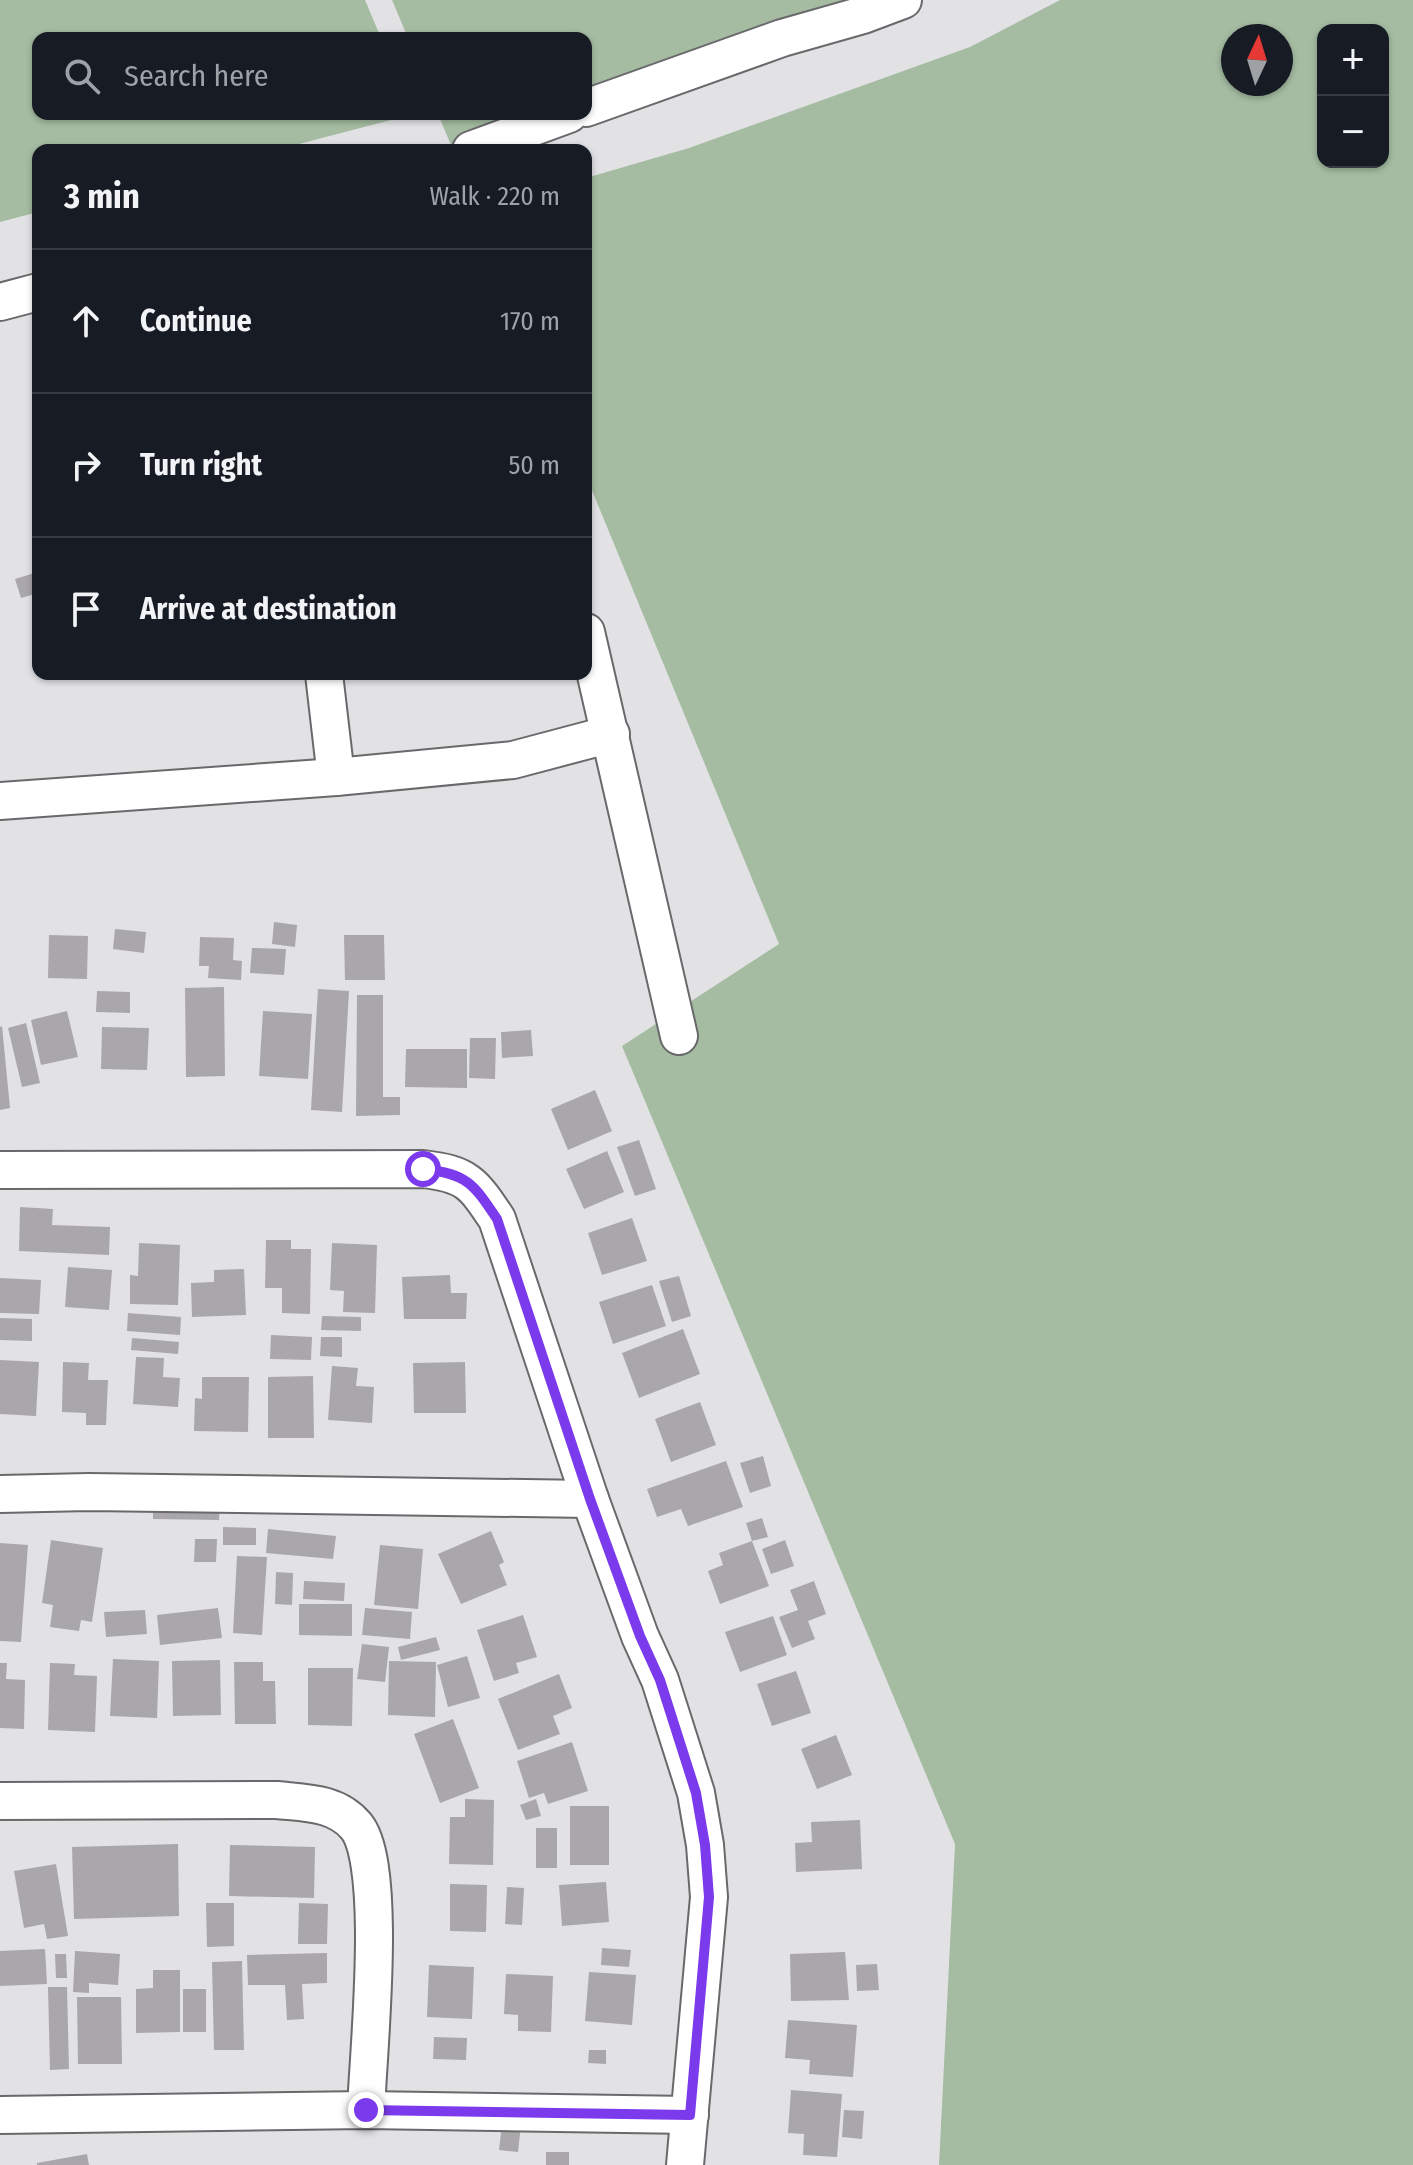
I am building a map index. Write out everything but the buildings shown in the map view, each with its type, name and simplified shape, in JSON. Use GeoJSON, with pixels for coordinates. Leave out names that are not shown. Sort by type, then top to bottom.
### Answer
{"type":"FeatureCollection","features":[{"type":"Feature","properties":{"kind":"street"},"geometry":{"type":"LineString","coordinates":[[592,106],[770,42],[903,0]]}},
{"type":"Feature","properties":{"kind":"street"},"geometry":{"type":"LineString","coordinates":[[489,144],[553,120]]}},
{"type":"Feature","properties":{"kind":"street"},"geometry":{"type":"LineString","coordinates":[[0,302],[32,294]]}},
{"type":"Feature","properties":{"kind":"street"},"geometry":{"type":"LineString","coordinates":[[592,656],[679,1036]]}},
{"type":"Feature","properties":{"kind":"street"},"geometry":{"type":"LineString","coordinates":[[325,680],[336,777]]}},
{"type":"Feature","properties":{"kind":"street"},"geometry":{"type":"LineString","coordinates":[[0,801],[336,777],[513,760],[611,734]]}},
{"type":"Feature","properties":{"kind":"street"},"geometry":{"type":"LineString","coordinates":[[0,1170],[377,1168],[454,1173],[477,1190],[497,1219],[590,1499],[673,1719],[696,1793],[705,1845],[709,1897],[685,2165]]}},
{"type":"Feature","properties":{"kind":"street"},"geometry":{"type":"LineString","coordinates":[[0,1494],[89,1492],[590,1499]]}},
{"type":"Feature","properties":{"kind":"street"},"geometry":{"type":"LineString","coordinates":[[0,1801],[277,1800],[317,1804],[338,1811],[357,1827],[367,1849],[374,1915],[366,2110]]}},
{"type":"Feature","properties":{"kind":"street"},"geometry":{"type":"LineString","coordinates":[[0,2115],[366,2110],[690,2115]]}},
{"type":"Feature","properties":{"kind":"green space"},"geometry":{"type":"Polygon","coordinates":[[[0,0],[365,0],[378,32],[32,32],[32,120],[391,120],[299,144],[32,144],[32,214],[0,222],[0,0]]]}},
{"type":"Feature","properties":{"kind":"green space"},"geometry":{"type":"Polygon","coordinates":[[[392,0],[911,0],[667,93],[592,113],[592,32],[405,32],[392,0]]]}},
{"type":"Feature","properties":{"kind":"green space"},"geometry":{"type":"Polygon","coordinates":[[[1060,0],[1413,0],[1413,2165],[939,2165],[955,1844],[622,1046],[779,944],[592,491],[592,176],[689,148],[970,47],[1060,0]]]}},
{"type":"Feature","properties":{"kind":"green space"},"geometry":{"type":"Polygon","coordinates":[[[440,120],[566,120],[476,144],[450,144],[440,120]]]}},
{"type":"Feature","properties":{"kind":"route"},"geometry":{"type":"LineString","coordinates":[[366,2110],[690,2115],[709,1897],[705,1845],[696,1793],[660,1680],[640,1636],[590,1499],[497,1219],[477,1190],[454,1173],[423,1169]]}}]}
